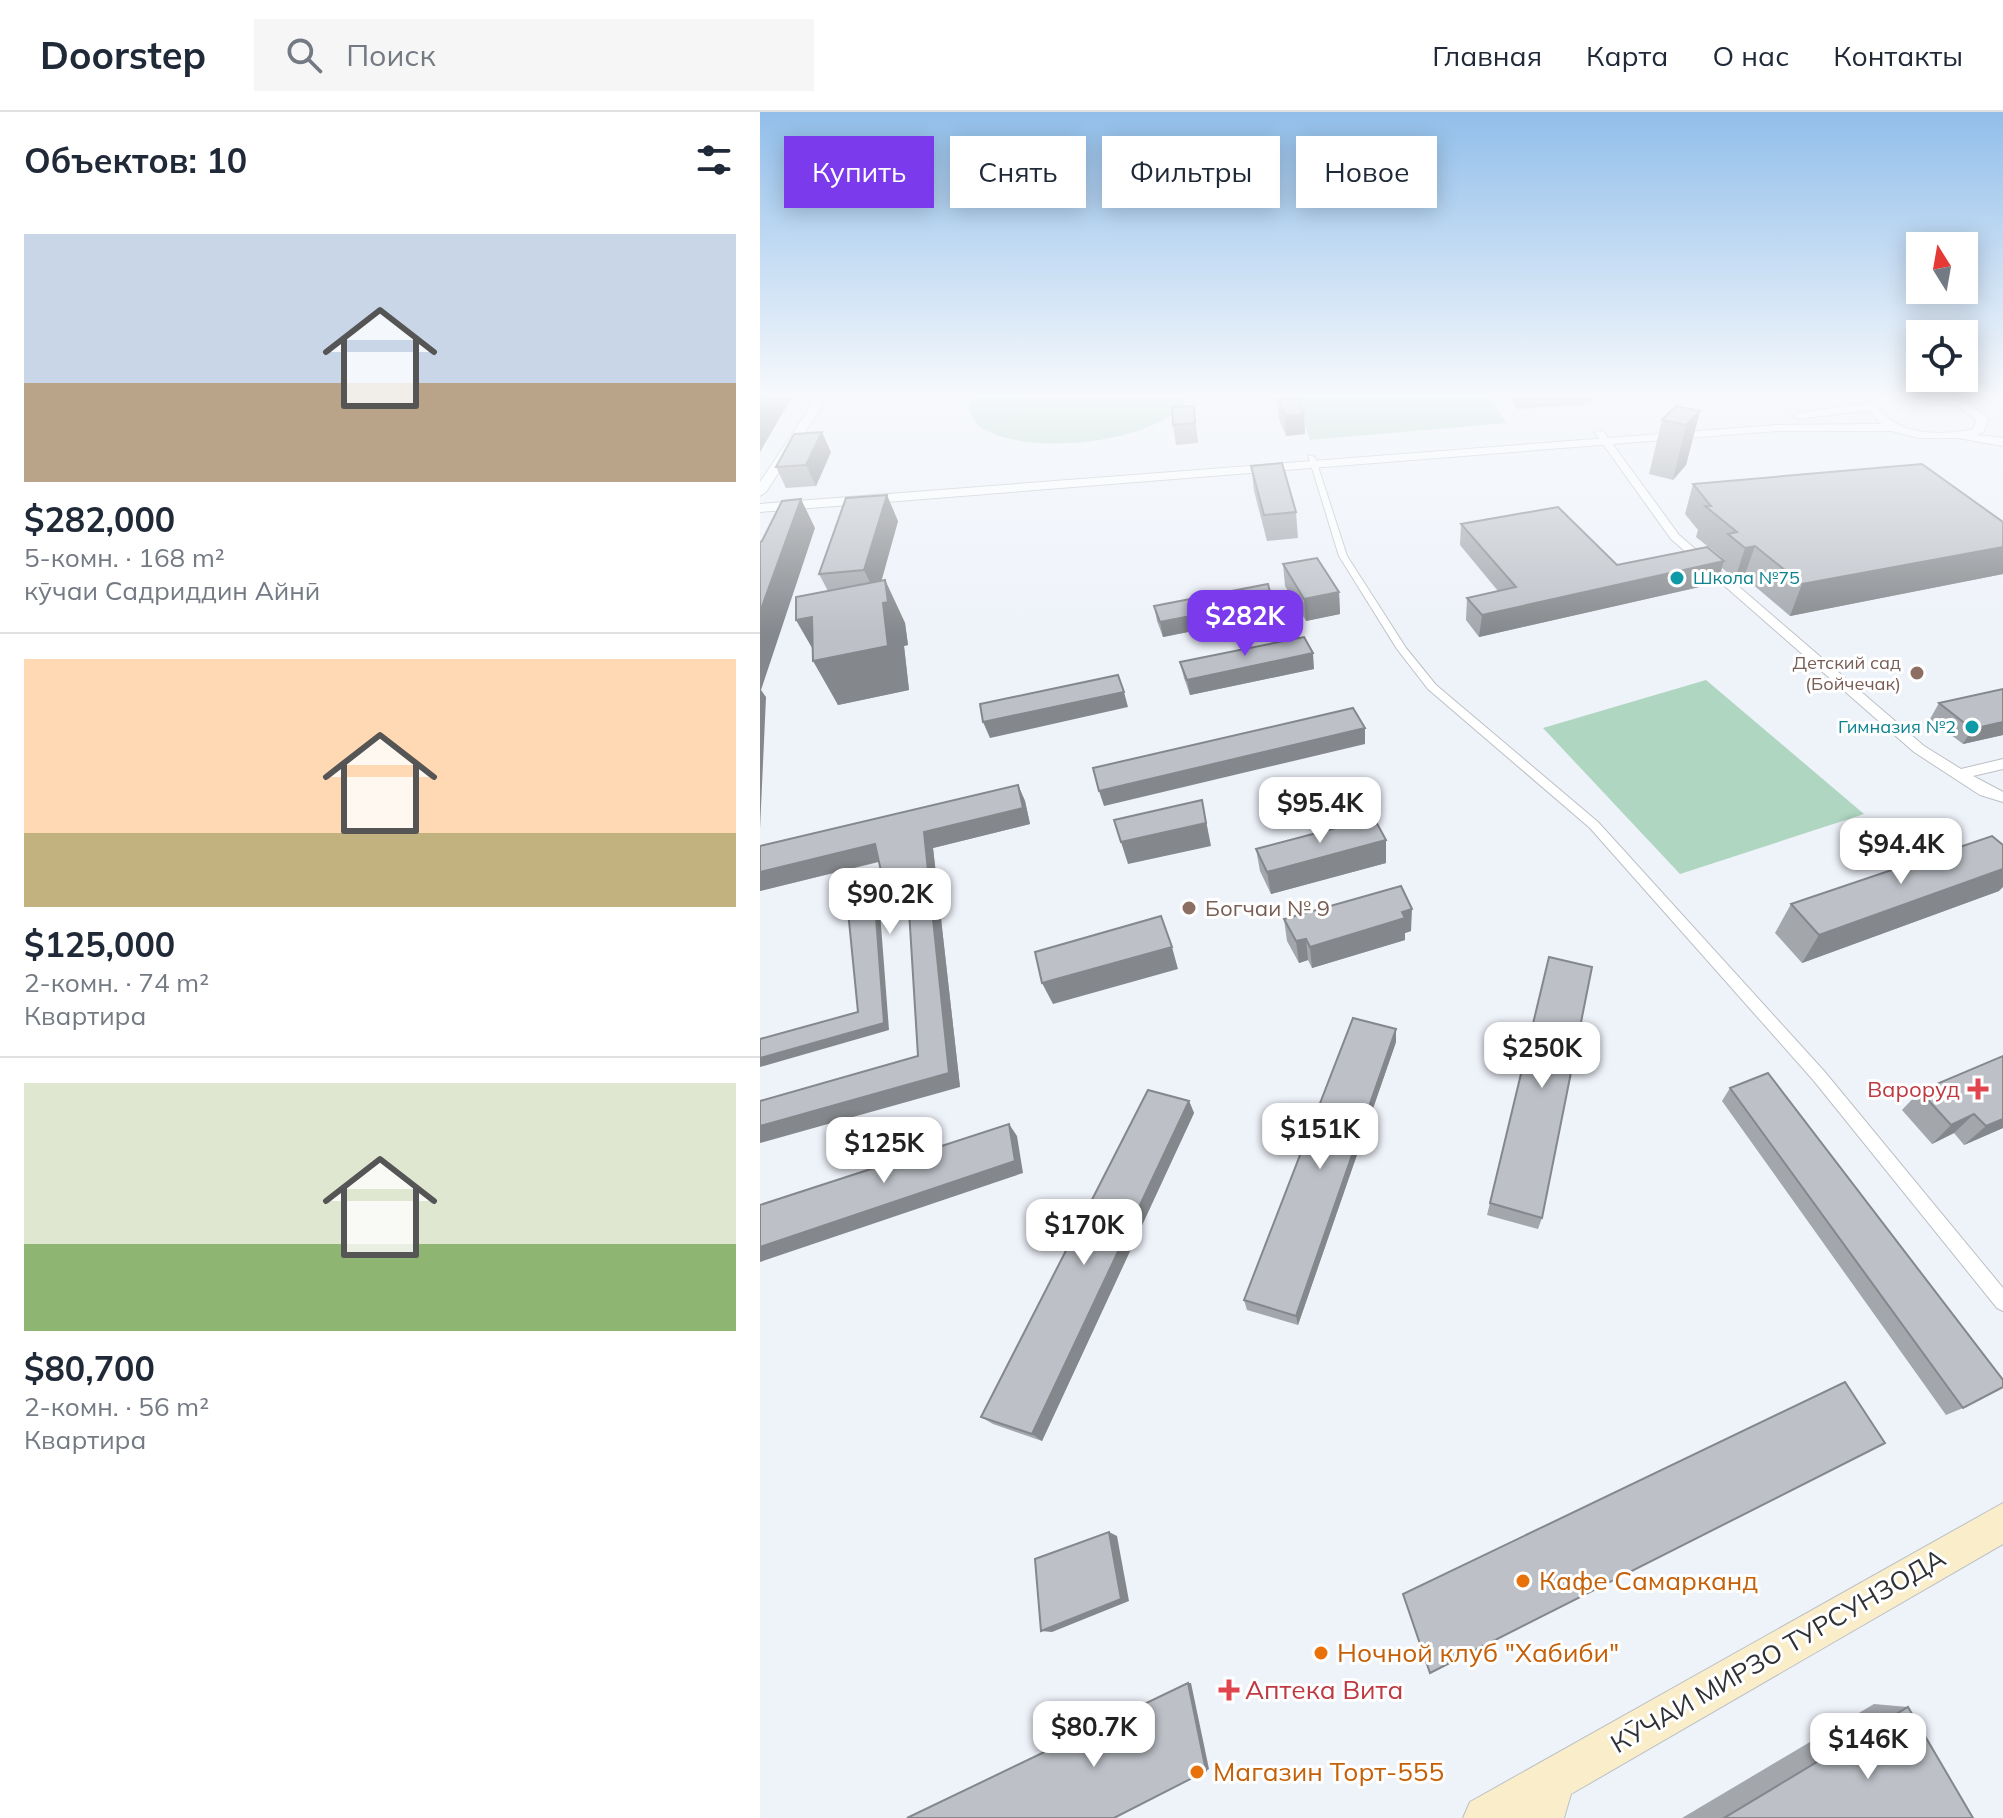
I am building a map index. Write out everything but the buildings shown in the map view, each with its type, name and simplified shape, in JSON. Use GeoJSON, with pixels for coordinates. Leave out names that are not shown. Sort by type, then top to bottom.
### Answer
{"type":"FeatureCollection","features":[{"type":"Feature","properties":{"kind":"main road","name":"КӮЧАИ МИРЗО ТУРСУНЗОДА"},"geometry":{"type":"LineString","coordinates":[[1486,1818],[1547,1799],[2003,1522]]}},
{"type":"Feature","properties":{"kind":"street"},"geometry":{"type":"LineString","coordinates":[[760,499],[1077,477]]}},
{"type":"Feature","properties":{"kind":"street"},"geometry":{"type":"LineString","coordinates":[[760,508],[1121,477]]}},
{"type":"Feature","properties":{"kind":"street"},"geometry":{"type":"LineString","coordinates":[[1317,477],[1343,556],[1402,649],[1432,687],[1594,825],[1819,1076],[2003,1302]]}},
{"type":"Feature","properties":{"kind":"street"},"geometry":{"type":"LineString","coordinates":[[1632,477],[1675,537],[1919,749],[1957,775],[2003,797]]}},
{"type":"Feature","properties":{"kind":"street"},"geometry":{"type":"LineString","coordinates":[[1957,775],[2003,764]]}},
{"type":"Feature","properties":{"kind":"green space"},"geometry":{"type":"Polygon","coordinates":[[[1706,680],[1864,814],[1680,874],[1543,728],[1706,680]]]}},
{"type":"Feature","properties":{"kind":"place","name":"Школа №75"},"geometry":{"type":"Point","coordinates":[1677,578]}},
{"type":"Feature","properties":{"kind":"place","name":"Детский сад (Бойчечак)"},"geometry":{"type":"Point","coordinates":[1917,673]}},
{"type":"Feature","properties":{"kind":"place","name":"Гимназия №2"},"geometry":{"type":"Point","coordinates":[1972,727]}},
{"type":"Feature","properties":{"kind":"place","name":"Богчаи № 9"},"geometry":{"type":"Point","coordinates":[1189,908]}},
{"type":"Feature","properties":{"kind":"place","name":"Вароруд"},"geometry":{"type":"Point","coordinates":[1978,1089]}},
{"type":"Feature","properties":{"kind":"place","name":"Кафе Самарканд"},"geometry":{"type":"Point","coordinates":[1523,1581]}},
{"type":"Feature","properties":{"kind":"place","name":"Ночной клуб \"Хабиби\""},"geometry":{"type":"Point","coordinates":[1321,1653]}},
{"type":"Feature","properties":{"kind":"place","name":"Аптека Вита"},"geometry":{"type":"Point","coordinates":[1229,1690]}},
{"type":"Feature","properties":{"kind":"place","name":"Магазин Торт-555"},"geometry":{"type":"Point","coordinates":[1197,1772]}}]}
